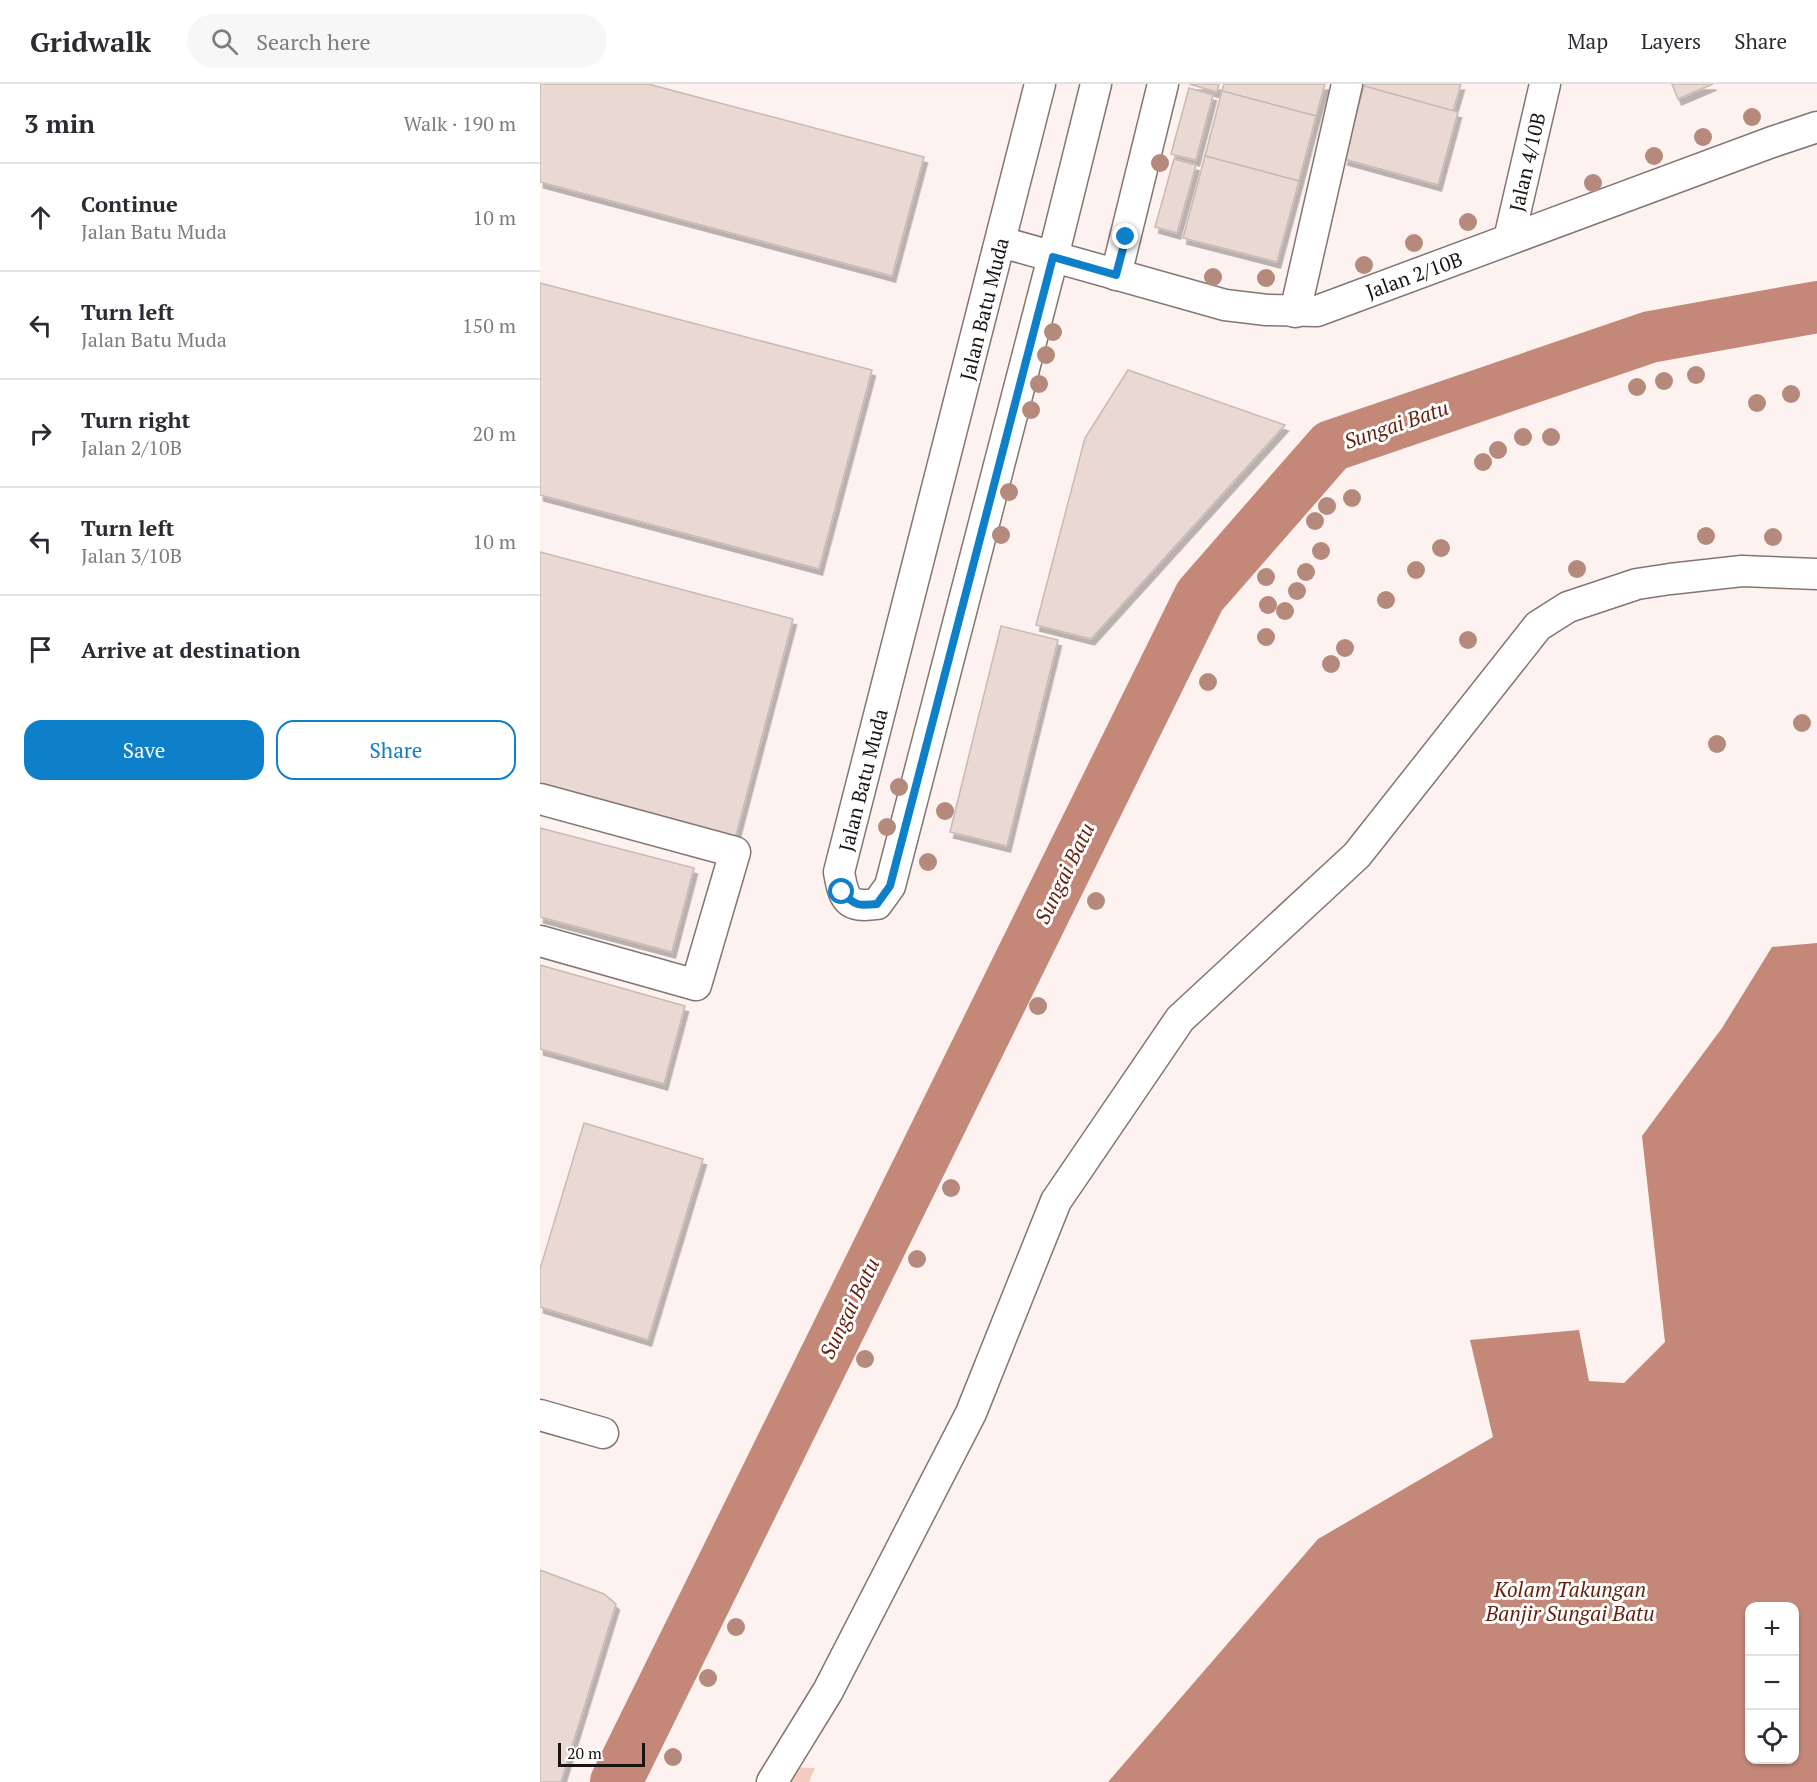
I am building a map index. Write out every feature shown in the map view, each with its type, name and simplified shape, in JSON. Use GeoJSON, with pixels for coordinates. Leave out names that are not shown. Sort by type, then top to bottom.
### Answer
{"type":"FeatureCollection","features":[{"type":"Feature","properties":{"kind":"street","name":"Jalan Batu Muda"},"geometry":{"type":"LineString","coordinates":[[1040,84],[840,872],[842,892],[851,902],[861,906],[877,904],[890,886],[1096,84]]}},
{"type":"Feature","properties":{"kind":"street"},"geometry":{"type":"LineString","coordinates":[[1116,275],[1163,84]]}},
{"type":"Feature","properties":{"kind":"street"},"geometry":{"type":"LineString","coordinates":[[1295,312],[1347,84]]}},
{"type":"Feature","properties":{"kind":"street","name":"Jalan 4/10B"},"geometry":{"type":"LineString","coordinates":[[1509,239],[1545,84]]}},
{"type":"Feature","properties":{"kind":"street","name":"Jalan 2/10B"},"geometry":{"type":"LineString","coordinates":[[1000,242],[1225,305],[1295,312],[1317,311],[1817,127]]}},
{"type":"Feature","properties":{"kind":"street"},"geometry":{"type":"LineString","coordinates":[[772,1782],[828,1691],[970,1413],[1056,1201],[1180,1019],[1357,855],[1538,626],[1568,608],[1637,584],[1742,571],[1817,574]]}},
{"type":"Feature","properties":{"kind":"street"},"geometry":{"type":"LineString","coordinates":[[540,799],[735,852],[696,985],[540,941]]}},
{"type":"Feature","properties":{"kind":"street"},"geometry":{"type":"LineString","coordinates":[[540,1415],[603,1433]]}},
{"type":"Feature","properties":{"kind":"shaded area"},"geometry":{"type":"Polygon","coordinates":[[[791,1767],[815,1768],[809,1782],[785,1782],[791,1767]]]}},
{"type":"Feature","properties":{"kind":"water","name":"Kolam Takungan Banjir Sungai Batu"},"geometry":{"type":"Polygon","coordinates":[[[1817,943],[1817,1782],[1108,1782],[1318,1539],[1493,1437],[1470,1340],[1579,1330],[1589,1381],[1624,1383],[1665,1342],[1642,1136],[1722,1028],[1772,947],[1817,943]]]}},
{"type":"Feature","properties":{"kind":"building"},"geometry":{"type":"Polygon","coordinates":[[[540,84],[648,84],[924,157],[892,276],[540,182],[540,84]]]}},
{"type":"Feature","properties":{"kind":"building"},"geometry":{"type":"Polygon","coordinates":[[[1189,84],[1219,84],[1217,92],[1189,84]]]}},
{"type":"Feature","properties":{"kind":"building"},"geometry":{"type":"Polygon","coordinates":[[[1224,84],[1325,84],[1316,116],[1222,91],[1224,84]]]}},
{"type":"Feature","properties":{"kind":"building"},"geometry":{"type":"Polygon","coordinates":[[[1364,84],[1461,84],[1453,111],[1364,86],[1364,84]]]}},
{"type":"Feature","properties":{"kind":"building"},"geometry":{"type":"Polygon","coordinates":[[[1672,84],[1713,84],[1678,99],[1672,84]]]}},
{"type":"Feature","properties":{"kind":"building"},"geometry":{"type":"Polygon","coordinates":[[[1364,86],[1458,112],[1438,185],[1344,159],[1364,86]]]}},
{"type":"Feature","properties":{"kind":"building"},"geometry":{"type":"Polygon","coordinates":[[[1189,88],[1213,95],[1196,160],[1171,154],[1189,88]]]}},
{"type":"Feature","properties":{"kind":"building"},"geometry":{"type":"Polygon","coordinates":[[[1222,91],[1316,116],[1299,181],[1205,156],[1222,91]]]}},
{"type":"Feature","properties":{"kind":"building"},"geometry":{"type":"Polygon","coordinates":[[[1205,156],[1299,181],[1277,262],[1183,238],[1205,156]]]}},
{"type":"Feature","properties":{"kind":"building"},"geometry":{"type":"Polygon","coordinates":[[[1174,159],[1196,165],[1177,233],[1155,227],[1174,159]]]}},
{"type":"Feature","properties":{"kind":"building"},"geometry":{"type":"Polygon","coordinates":[[[540,283],[872,370],[819,569],[540,495],[540,283]]]}},
{"type":"Feature","properties":{"kind":"building"},"geometry":{"type":"Polygon","coordinates":[[[1128,370],[1285,425],[1091,639],[1036,625],[1085,438],[1128,370]]]}},
{"type":"Feature","properties":{"kind":"building"},"geometry":{"type":"Polygon","coordinates":[[[540,552],[793,619],[735,839],[540,788],[540,552]]]}},
{"type":"Feature","properties":{"kind":"building"},"geometry":{"type":"Polygon","coordinates":[[[1001,626],[1058,640],[1007,846],[950,832],[1001,626]]]}},
{"type":"Feature","properties":{"kind":"building"},"geometry":{"type":"Polygon","coordinates":[[[540,828],[694,868],[672,952],[540,917],[540,828]]]}},
{"type":"Feature","properties":{"kind":"building"},"geometry":{"type":"Polygon","coordinates":[[[540,965],[685,1006],[664,1084],[540,1049],[540,965]]]}},
{"type":"Feature","properties":{"kind":"building"},"geometry":{"type":"Polygon","coordinates":[[[584,1123],[703,1159],[648,1340],[540,1307],[540,1269],[584,1123]]]}},
{"type":"Feature","properties":{"kind":"building"},"geometry":{"type":"Polygon","coordinates":[[[540,1570],[604,1594],[616,1604],[561,1782],[540,1782],[540,1570]]]}},
{"type":"Feature","properties":{"kind":"waterway","name":"Sungai Batu"},"geometry":{"type":"LineString","coordinates":[[616,1782],[1200,596],[1331,446],[1650,337],[1817,307]]}},
{"type":"Feature","properties":{"kind":"route"},"geometry":{"type":"LineString","coordinates":[[842,892],[851,902],[861,906],[877,904],[890,886],[1053,257],[1116,275],[1126,237]]}}]}
